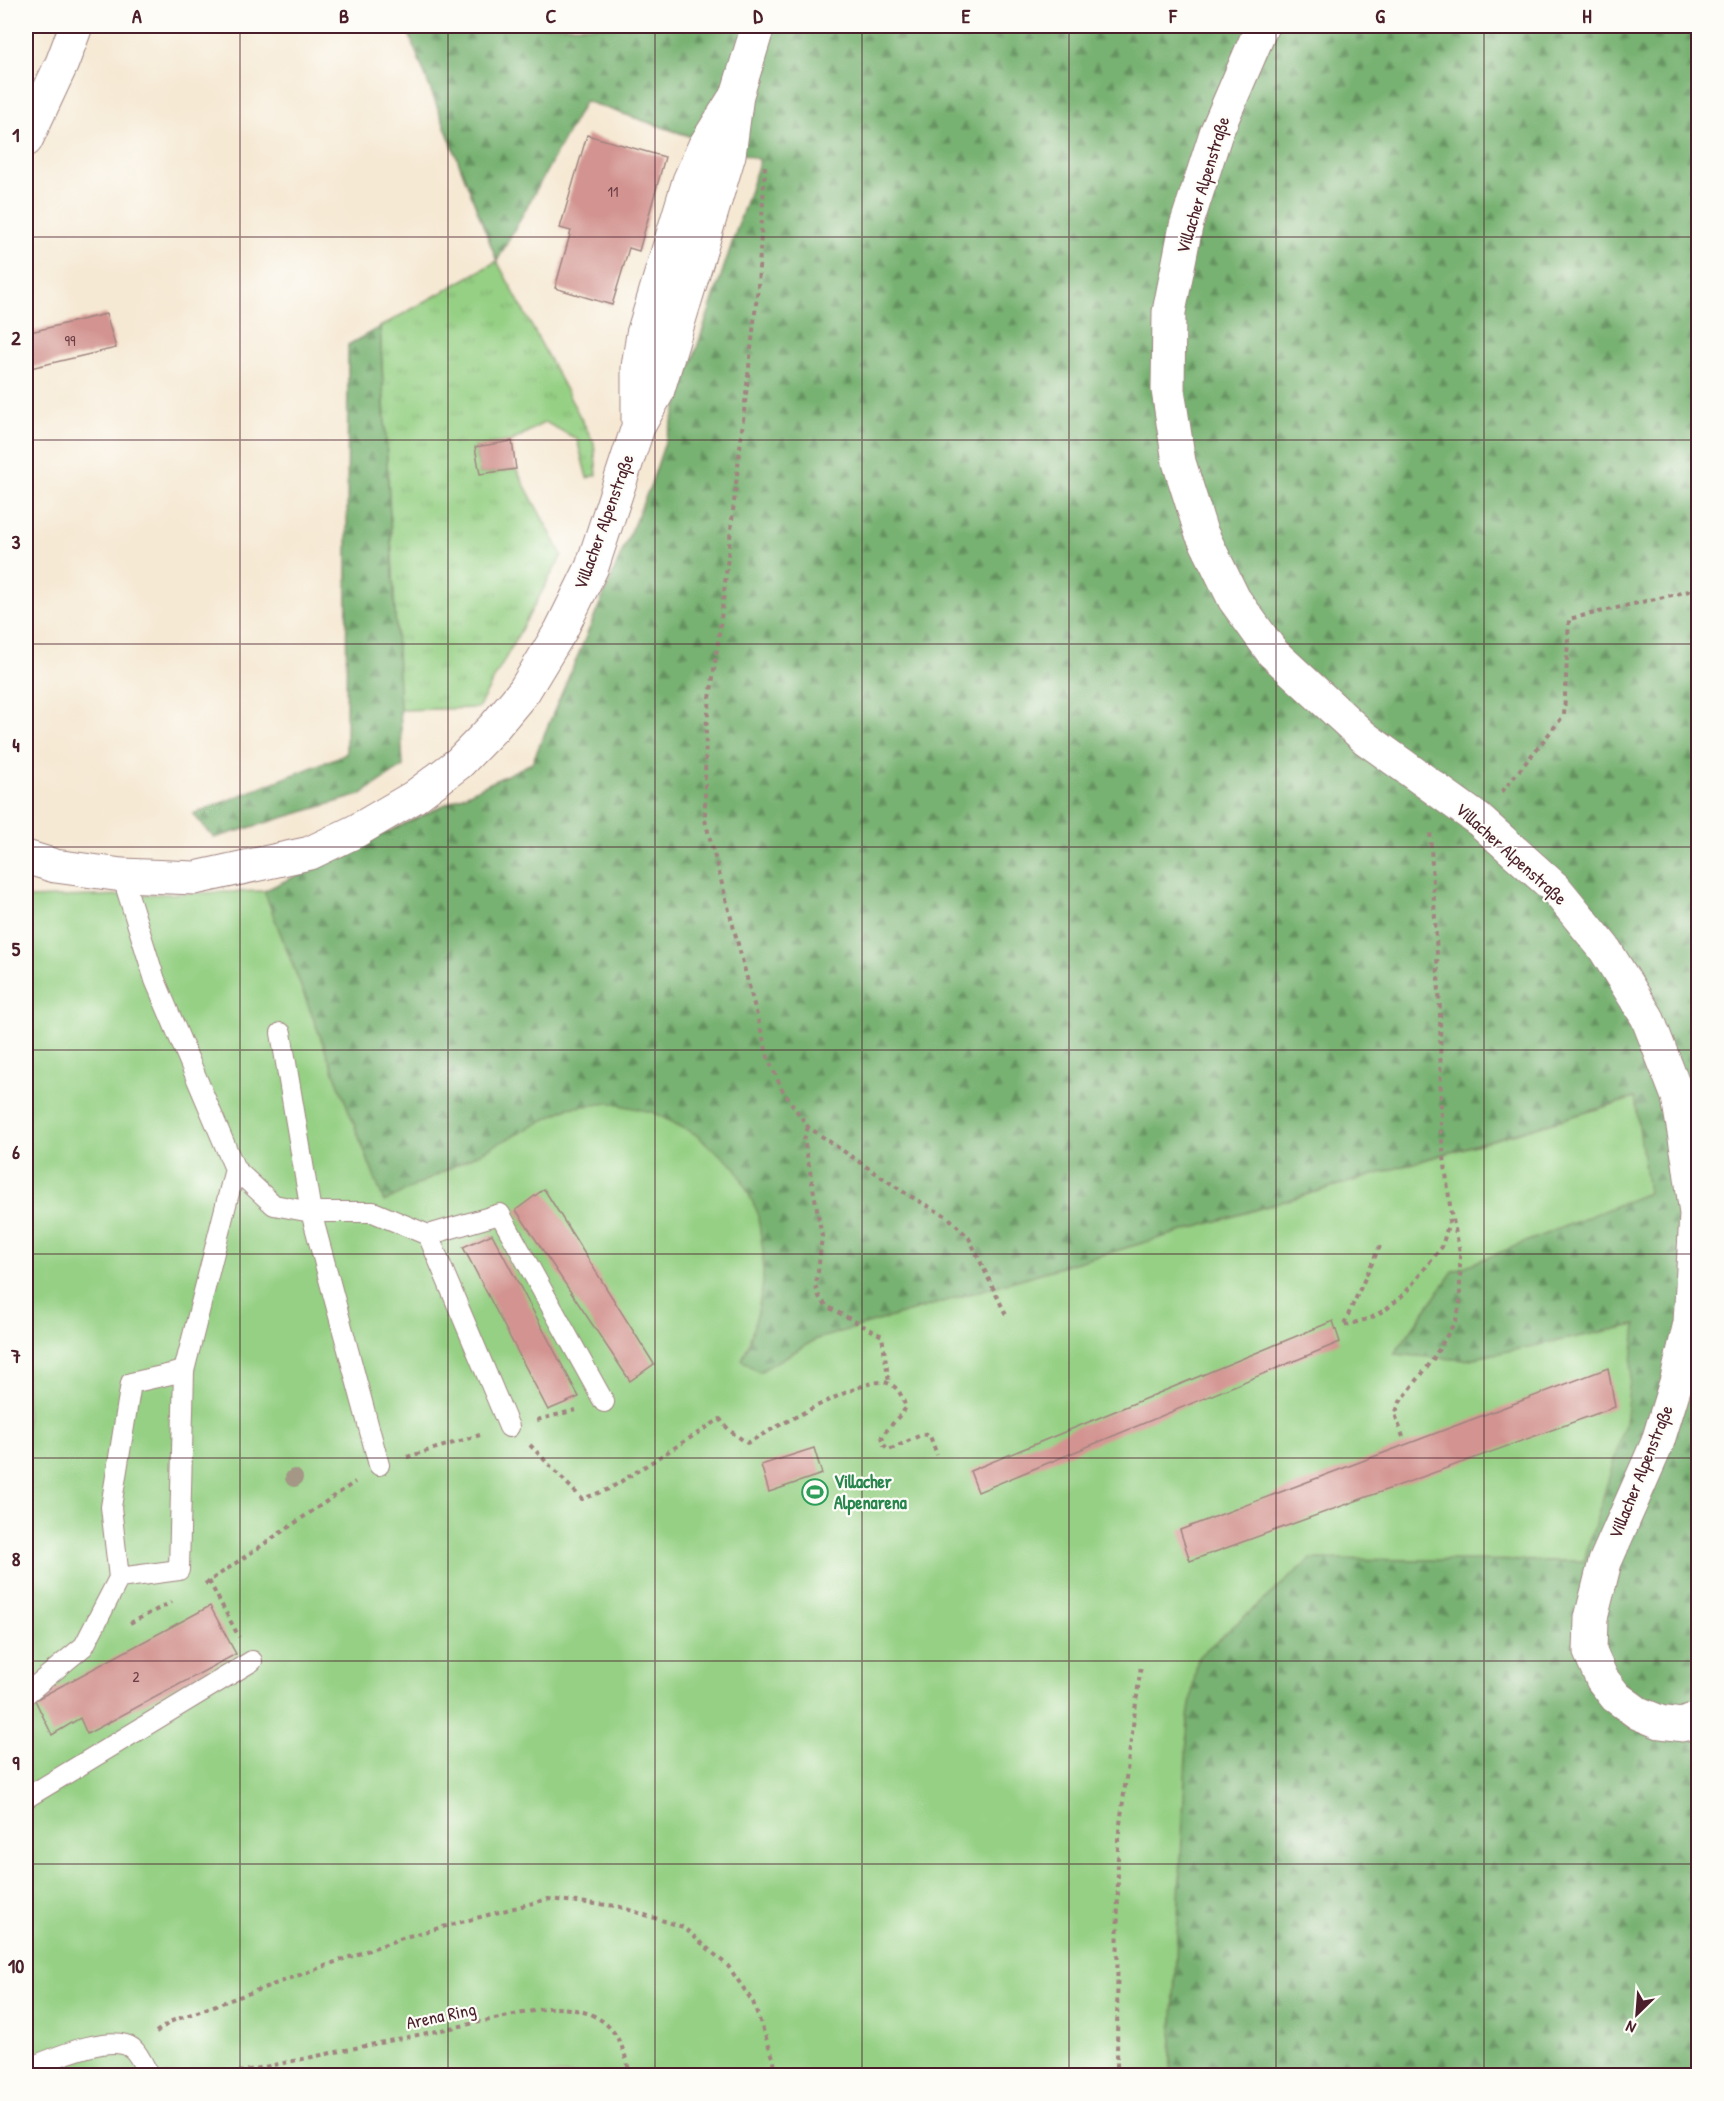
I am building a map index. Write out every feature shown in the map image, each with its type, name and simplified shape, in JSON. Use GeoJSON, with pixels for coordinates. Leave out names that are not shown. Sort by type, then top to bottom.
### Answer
{"type":"FeatureCollection","features":[{"type":"Feature","properties":{"kind":"street"},"geometry":{"type":"LineString","coordinates":[[26,140],[62,63],[76,26]]}},
{"type":"Feature","properties":{"kind":"street","name":"Villacher Alpenstraße"},"geometry":{"type":"LineString","coordinates":[[26,856],[55,866],[122,875],[195,878],[310,853],[356,831],[414,797],[459,763],[494,727],[524,691],[561,630],[592,567],[638,427],[657,393],[726,166],[737,95],[758,26]]}},
{"type":"Feature","properties":{"kind":"street","name":"Villacher Alpenstraße"},"geometry":{"type":"LineString","coordinates":[[1262,26],[1216,133],[1186,226],[1169,312],[1168,390],[1179,462],[1206,542],[1234,599],[1273,653],[1365,738],[1479,820],[1555,888],[1604,948],[1647,1017],[1678,1097],[1696,1214],[1690,1323],[1677,1379],[1657,1444],[1605,1562],[1590,1618],[1590,1652],[1602,1679],[1616,1696],[1638,1713],[1660,1722],[1682,1725],[1698,1718]]}},
{"type":"Feature","properties":{"kind":"lane"},"geometry":{"type":"LineString","coordinates":[[122,875],[155,980],[235,1169],[274,1205],[311,1212],[373,1212],[428,1235],[500,1214],[604,1402]]}},
{"type":"Feature","properties":{"kind":"lane"},"geometry":{"type":"LineString","coordinates":[[281,1034],[311,1212],[379,1465]]}},
{"type":"Feature","properties":{"kind":"lane"},"geometry":{"type":"LineString","coordinates":[[119,1578],[179,1570],[184,1371],[235,1169]]}},
{"type":"Feature","properties":{"kind":"lane"},"geometry":{"type":"LineString","coordinates":[[428,1235],[509,1427]]}},
{"type":"Feature","properties":{"kind":"lane"},"geometry":{"type":"LineString","coordinates":[[26,1694],[84,1646],[119,1578],[111,1507],[131,1383],[184,1371]]}},
{"type":"Feature","properties":{"kind":"lane"},"geometry":{"type":"LineString","coordinates":[[26,1798],[252,1661]]}},
{"type":"Feature","properties":{"kind":"lane"},"geometry":{"type":"LineString","coordinates":[[26,2069],[103,2043],[119,2043],[133,2049],[149,2076]]}},
{"type":"Feature","properties":{"kind":"path"},"geometry":{"type":"LineString","coordinates":[[766,159],[758,286],[721,619],[706,728],[705,820],[769,1060],[783,1091],[808,1127],[908,1195],[948,1217],[969,1238],[1006,1315]]}},
{"type":"Feature","properties":{"kind":"path"},"geometry":{"type":"LineString","coordinates":[[1479,820],[1564,715],[1569,620],[1698,589]]}},
{"type":"Feature","properties":{"kind":"path"},"geometry":{"type":"LineString","coordinates":[[1403,1437],[1395,1414],[1400,1402],[1432,1361],[1456,1320],[1460,1304],[1460,1252],[1452,1214],[1441,1132],[1440,1010],[1429,813],[1431,787]]}},
{"type":"Feature","properties":{"kind":"path"},"geometry":{"type":"LineString","coordinates":[[808,1127],[804,1140],[822,1236],[815,1285],[820,1299],[828,1306],[882,1336],[889,1383]]}},
{"type":"Feature","properties":{"kind":"path"},"geometry":{"type":"LineString","coordinates":[[1380,1246],[1343,1326],[1371,1318],[1388,1308],[1405,1293],[1442,1247],[1452,1214]]}},
{"type":"Feature","properties":{"kind":"path"},"geometry":{"type":"LineString","coordinates":[[509,1427],[539,1454],[582,1499],[609,1489],[720,1419],[729,1430],[747,1443],[840,1394],[880,1381],[889,1383],[901,1392],[906,1408],[882,1436],[884,1445],[889,1450],[923,1434],[930,1436],[937,1455]]}},
{"type":"Feature","properties":{"kind":"path"},"geometry":{"type":"LineString","coordinates":[[199,1587],[379,1465],[604,1402]]}},
{"type":"Feature","properties":{"kind":"path"},"geometry":{"type":"LineString","coordinates":[[209,1581],[243,1644]]}},
{"type":"Feature","properties":{"kind":"path"},"geometry":{"type":"LineString","coordinates":[[84,1646],[179,1599]]}},
{"type":"Feature","properties":{"kind":"path"},"geometry":{"type":"LineString","coordinates":[[1117,2076],[1118,1839],[1141,1665]]}},
{"type":"Feature","properties":{"kind":"path"},"geometry":{"type":"LineString","coordinates":[[133,2049],[172,2021],[405,1936],[548,1899],[617,1906],[683,1927],[728,1966],[753,2002],[774,2060],[776,2076]]}},
{"type":"Feature","properties":{"kind":"path","name":"Arena Ring"},"geometry":{"type":"LineString","coordinates":[[221,2076],[547,2008],[568,2008],[597,2017],[613,2031],[627,2057],[630,2076]]}},
{"type":"Feature","properties":{"kind":"green space"},"geometry":{"type":"Polygon","coordinates":[[[406,26],[1698,26],[1698,2075],[1170,2075],[1188,1717],[1197,1657],[1311,1559],[1584,1561],[1636,1325],[1465,1360],[1394,1355],[1453,1271],[1647,1193],[1634,1098],[817,1339],[759,1372],[741,1361],[749,1343],[568,1108],[384,1202],[264,891],[532,763],[651,484],[760,160],[585,101],[497,261],[406,26]]]}},
{"type":"Feature","properties":{"kind":"green space"},"geometry":{"type":"Polygon","coordinates":[[[497,261],[594,443],[597,475],[587,478],[577,439],[545,422],[512,441],[475,447],[480,474],[516,469],[562,555],[478,708],[400,710],[380,327],[497,261]]]}},
{"type":"Feature","properties":{"kind":"green space"},"geometry":{"type":"Polygon","coordinates":[[[380,327],[403,766],[360,795],[214,838],[193,814],[346,754],[348,345],[380,327]]]}},
{"type":"Feature","properties":{"kind":"green space","name":"Villacher Alpenarena"},"geometry":{"type":"Polygon","coordinates":[[[264,891],[384,1202],[568,1108],[610,1103],[652,1112],[695,1134],[736,1168],[757,1211],[763,1251],[763,1283],[758,1311],[742,1360],[759,1372],[817,1339],[1635,1098],[1648,1193],[1453,1271],[1394,1354],[1465,1360],[1636,1325],[1625,1424],[1584,1561],[1311,1559],[1198,1657],[1188,1717],[1170,2075],[26,2075],[26,898],[264,891]]]}},
{"type":"Feature","properties":{"kind":"building"},"geometry":{"type":"Polygon","coordinates":[[[587,135],[665,157],[639,251],[629,248],[612,305],[555,288],[571,231],[560,228],[587,135]]]}},
{"type":"Feature","properties":{"kind":"building"},"geometry":{"type":"Polygon","coordinates":[[[106,314],[116,348],[26,369],[26,333],[106,314]]]}},
{"type":"Feature","properties":{"kind":"building"},"geometry":{"type":"Polygon","coordinates":[[[512,441],[516,469],[480,474],[475,447],[512,441]]]}},
{"type":"Feature","properties":{"kind":"building"},"geometry":{"type":"Polygon","coordinates":[[[544,1189],[654,1364],[630,1381],[516,1210],[544,1189]]]}},
{"type":"Feature","properties":{"kind":"building"},"geometry":{"type":"Polygon","coordinates":[[[492,1234],[579,1397],[548,1410],[463,1247],[492,1234]]]}},
{"type":"Feature","properties":{"kind":"building"},"geometry":{"type":"Polygon","coordinates":[[[1333,1321],[1340,1342],[978,1492],[970,1471],[1333,1321]]]}},
{"type":"Feature","properties":{"kind":"building"},"geometry":{"type":"Polygon","coordinates":[[[1608,1368],[1615,1407],[1190,1561],[1180,1530],[1608,1368]]]}},
{"type":"Feature","properties":{"kind":"building"},"geometry":{"type":"Polygon","coordinates":[[[814,1448],[822,1474],[769,1492],[761,1465],[814,1448]]]}},
{"type":"Feature","properties":{"kind":"building"},"geometry":{"type":"Polygon","coordinates":[[[210,1606],[236,1654],[87,1734],[80,1718],[52,1735],[35,1700],[210,1606]]]}},
{"type":"Feature","properties":{"kind":"place","name":"Villacher Alpenarena"},"geometry":{"type":"Point","coordinates":[815,1492]}}]}
